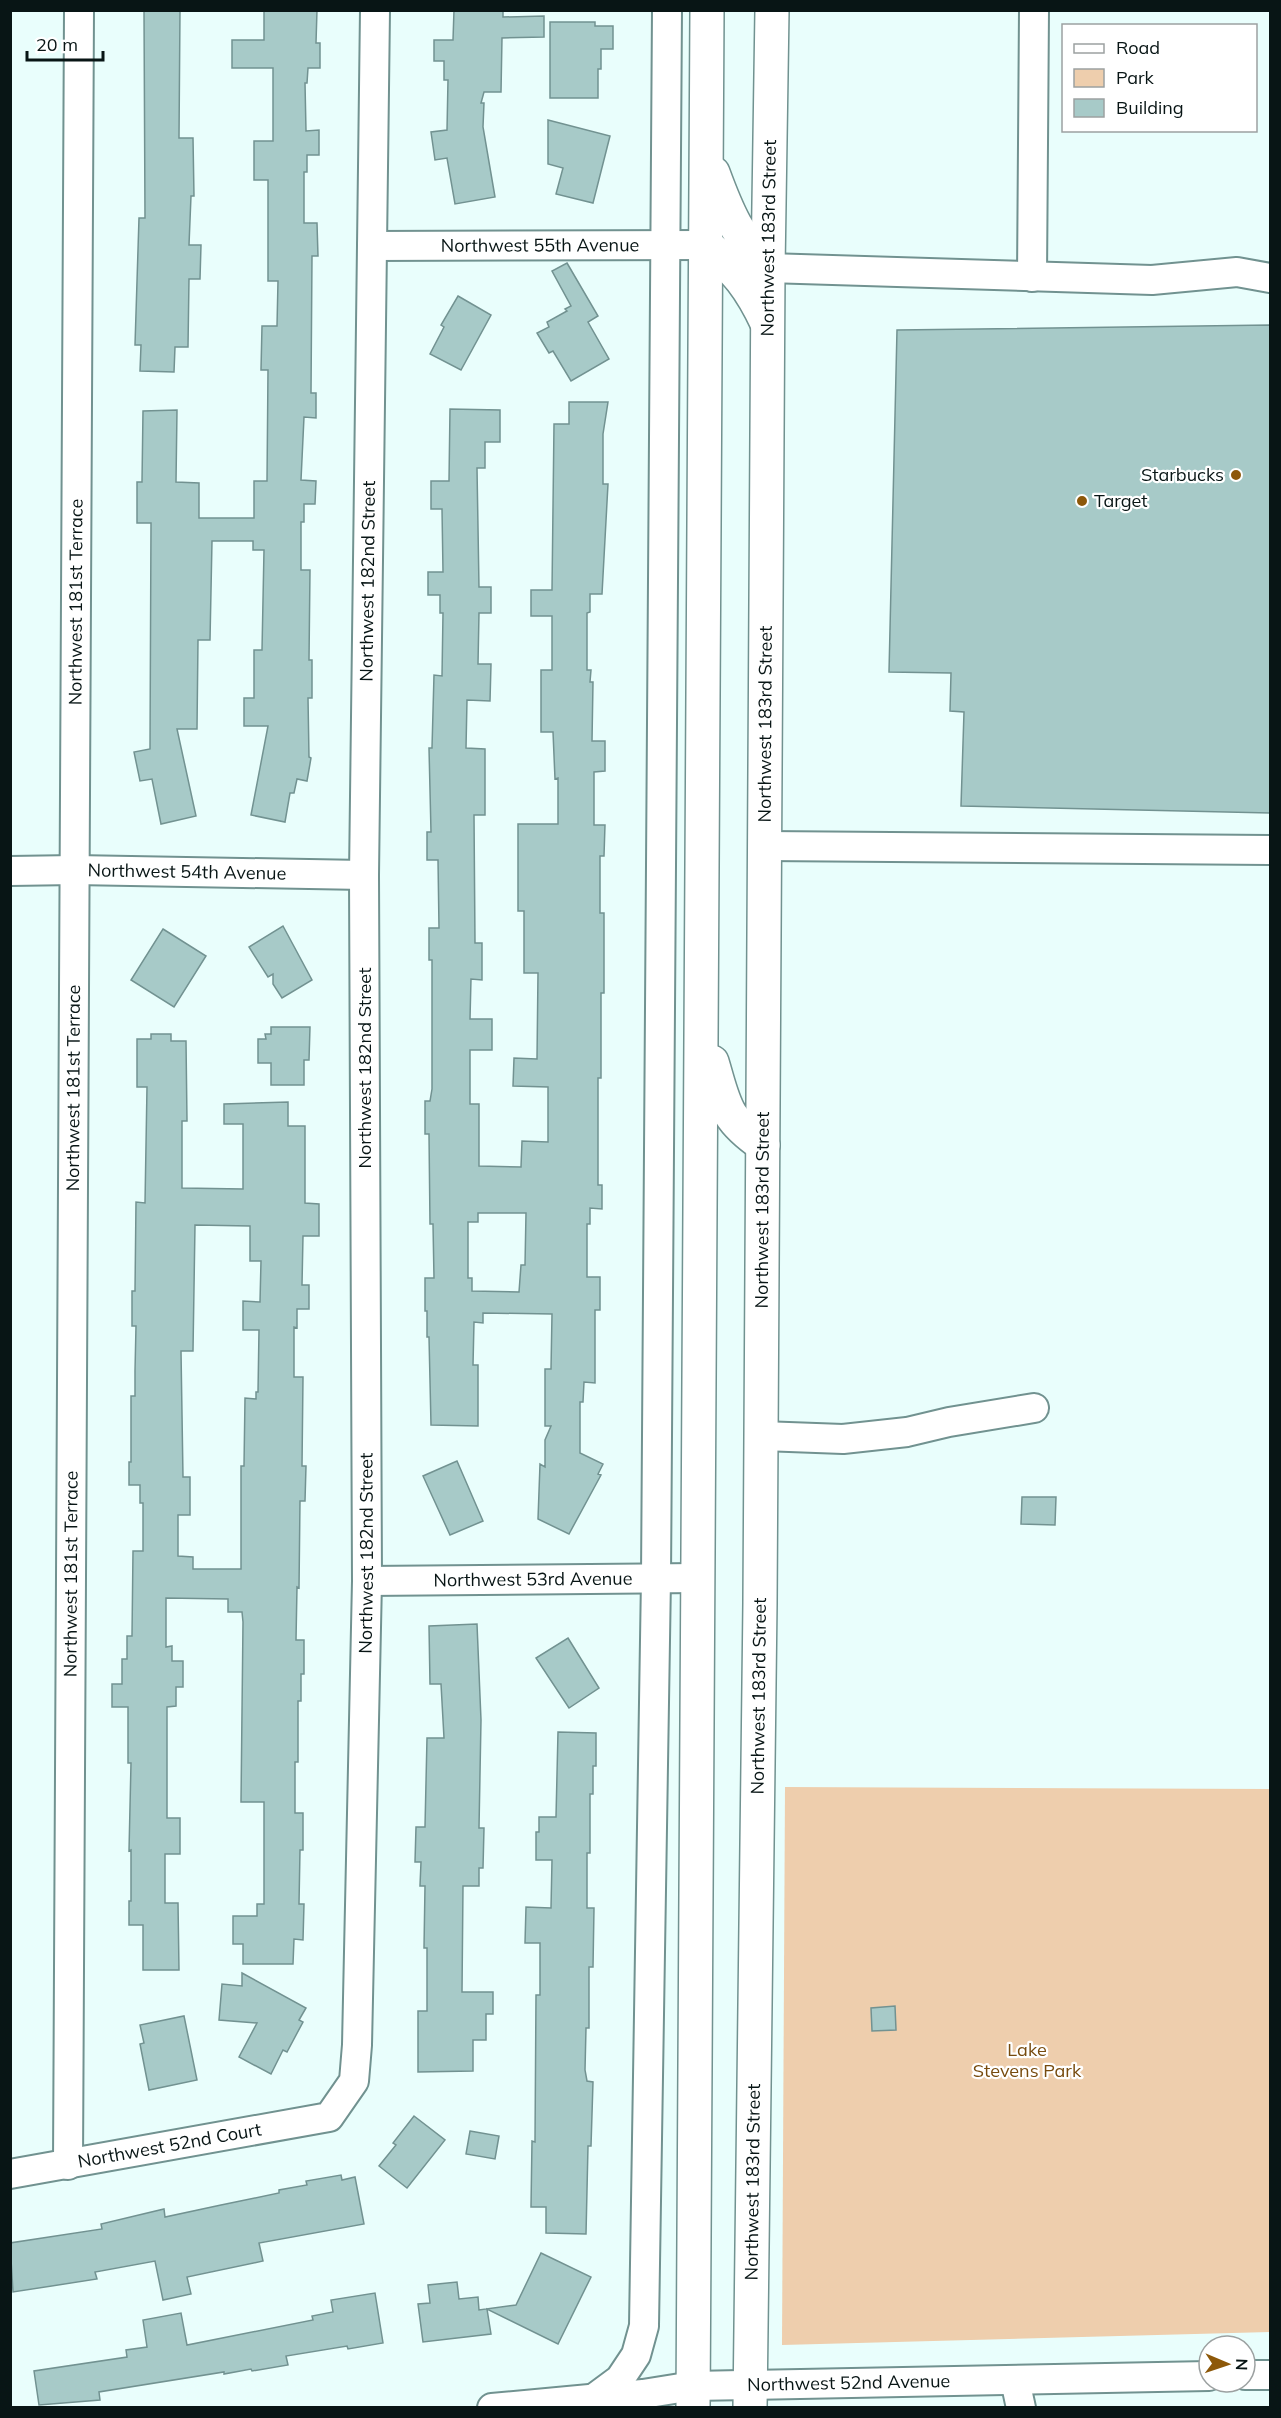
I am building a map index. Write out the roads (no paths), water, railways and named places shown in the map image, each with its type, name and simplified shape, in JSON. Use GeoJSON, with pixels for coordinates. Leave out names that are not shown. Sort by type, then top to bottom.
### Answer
{"type":"FeatureCollection","features":[{"type":"Feature","properties":{"kind":"main road"},"geometry":{"type":"LineString","coordinates":[[693,2397],[708,157],[707,10]]}},
{"type":"Feature","properties":{"kind":"main road","name":"Northwest 183rd Street"},"geometry":{"type":"LineString","coordinates":[[750,2397],[761,1436],[768,268],[772,10]]}},
{"type":"Feature","properties":{"kind":"main road"},"geometry":{"type":"LineString","coordinates":[[708,157],[727,211],[748,247],[768,268]]}},
{"type":"Feature","properties":{"kind":"main road"},"geometry":{"type":"LineString","coordinates":[[706,245],[730,264],[755,298],[768,324]]}},
{"type":"Feature","properties":{"kind":"main road"},"geometry":{"type":"LineString","coordinates":[[702,1028],[727,1111],[741,1130],[763,1144]]}},
{"type":"Feature","properties":{"kind":"street","name":"Northwest 181st Terrace"},"geometry":{"type":"LineString","coordinates":[[68,2165],[79,10]]}},
{"type":"Feature","properties":{"kind":"street","name":"Northwest 182nd Street"},"geometry":{"type":"LineString","coordinates":[[328,2117],[354,2081],[357,2045],[367,1581],[364,875],[375,10]]}},
{"type":"Feature","properties":{"kind":"street"},"geometry":{"type":"LineString","coordinates":[[593,2399],[621,2379],[636,2355],[644,2326],[656,1578],[667,10]]}},
{"type":"Feature","properties":{"kind":"street"},"geometry":{"type":"LineString","coordinates":[[1032,277],[1034,10]]}},
{"type":"Feature","properties":{"kind":"street","name":"Northwest 55th Avenue"},"geometry":{"type":"LineString","coordinates":[[372,246],[706,245]]}},
{"type":"Feature","properties":{"kind":"street"},"geometry":{"type":"LineString","coordinates":[[768,268],[1152,280],[1237,272],[1270,278]]}},
{"type":"Feature","properties":{"kind":"street"},"geometry":{"type":"LineString","coordinates":[[765,846],[1270,850]]}},
{"type":"Feature","properties":{"kind":"street","name":"Northwest 54th Avenue"},"geometry":{"type":"LineString","coordinates":[[10,871],[364,875]]}},
{"type":"Feature","properties":{"kind":"street"},"geometry":{"type":"LineString","coordinates":[[761,1436],[843,1439],[907,1432],[949,1422],[1034,1408]]}},
{"type":"Feature","properties":{"kind":"street","name":"Northwest 53rd Avenue"},"geometry":{"type":"LineString","coordinates":[[367,1581],[699,1578]]}},
{"type":"Feature","properties":{"kind":"street","name":"Northwest 52nd Court"},"geometry":{"type":"LineString","coordinates":[[10,2174],[328,2117]]}},
{"type":"Feature","properties":{"kind":"street","name":"Northwest 52nd Avenue"},"geometry":{"type":"LineString","coordinates":[[492,2408],[593,2399],[643,2401],[693,2397],[1018,2394],[1197,2377]]}},
{"type":"Feature","properties":{"kind":"place","name":"Starbucks"},"geometry":{"type":"Point","coordinates":[1236,475]}},
{"type":"Feature","properties":{"kind":"place","name":"Target"},"geometry":{"type":"Point","coordinates":[1082,501]}},
{"type":"Feature","properties":{"kind":"park label","name":"Lake Stevens Park"},"geometry":{"type":"Point","coordinates":[1027,2060]}}]}
